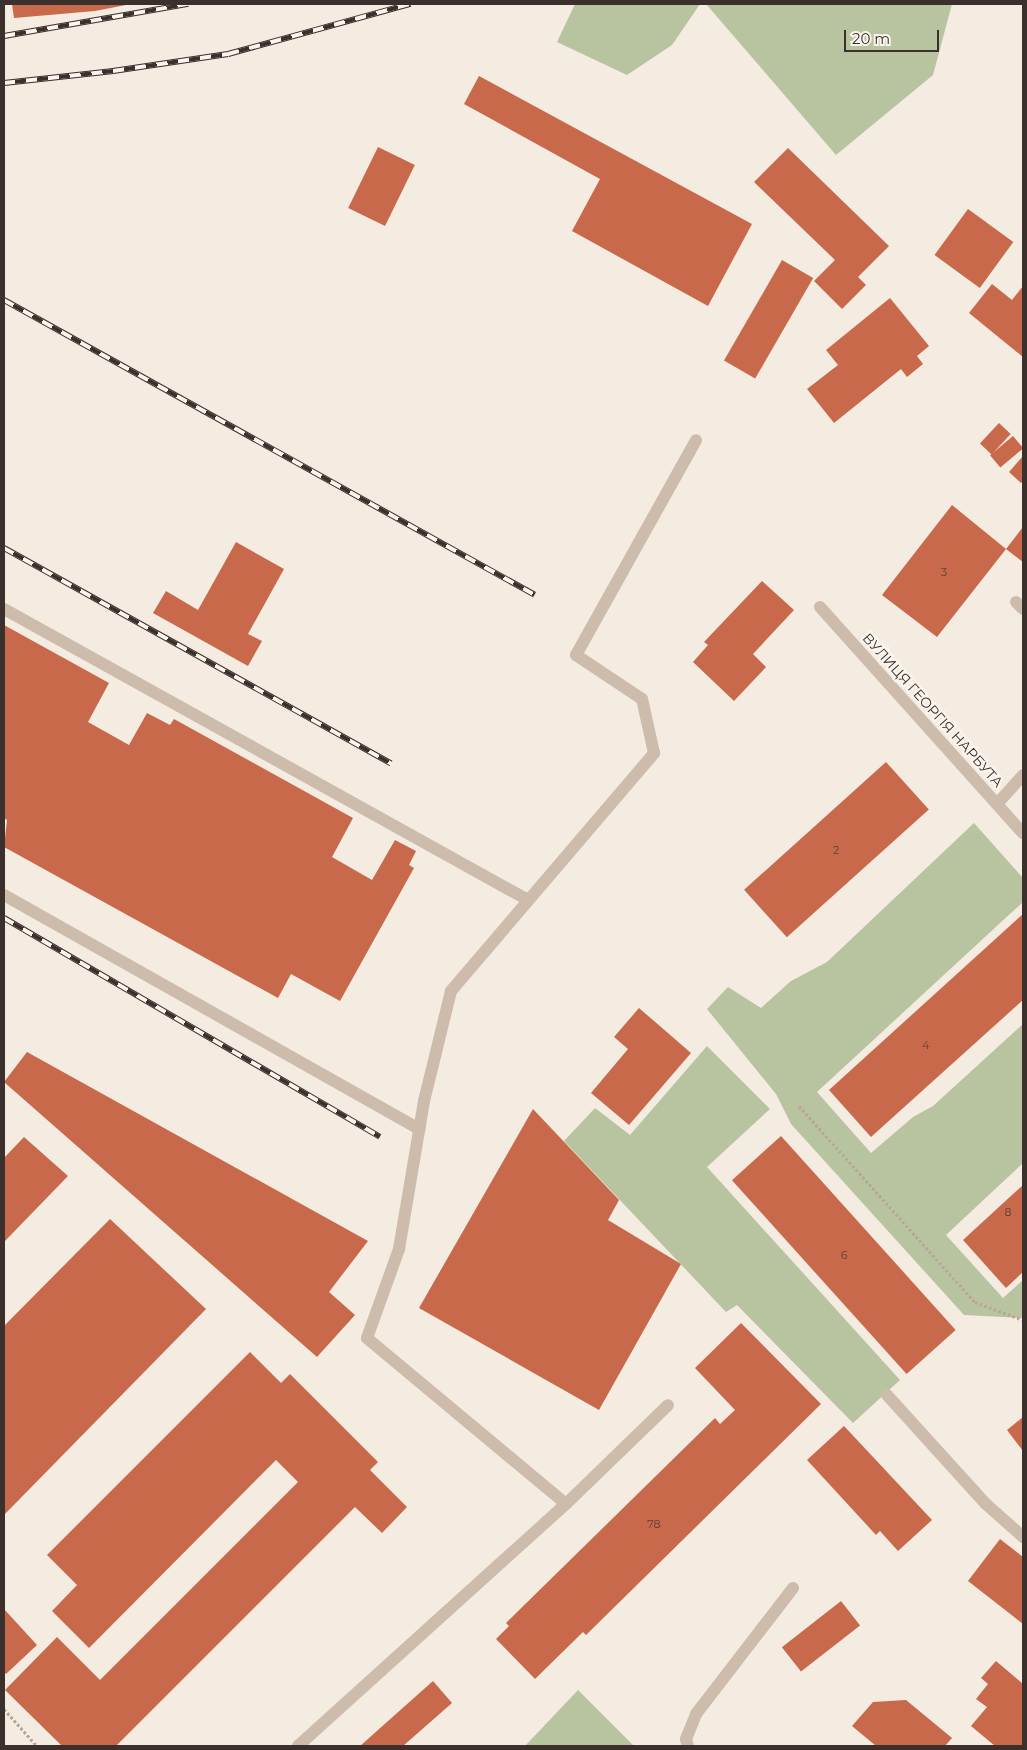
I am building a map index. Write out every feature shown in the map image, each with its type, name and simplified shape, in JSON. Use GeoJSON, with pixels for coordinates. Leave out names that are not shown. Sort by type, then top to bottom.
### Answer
{"type":"FeatureCollection","features":[{"type":"Feature","properties":{"kind":"street"},"geometry":{"type":"LineString","coordinates":[[566,1504],[367,1338],[399,1249],[420,1128],[450,990],[654,753],[642,699],[576,654],[696,440]]}},
{"type":"Feature","properties":{"kind":"street","name":"ВУЛИЦЯ ГЕОРГІЯ НАРБУТА"},"geometry":{"type":"LineString","coordinates":[[820,606],[1023,833]]}},
{"type":"Feature","properties":{"kind":"street"},"geometry":{"type":"LineString","coordinates":[[4,609],[528,900]]}},
{"type":"Feature","properties":{"kind":"street"},"geometry":{"type":"LineString","coordinates":[[997,804],[1023,775]]}},
{"type":"Feature","properties":{"kind":"street"},"geometry":{"type":"LineString","coordinates":[[4,895],[420,1128]]}},
{"type":"Feature","properties":{"kind":"street"},"geometry":{"type":"LineString","coordinates":[[887,1395],[986,1504],[1023,1537]]}},
{"type":"Feature","properties":{"kind":"street"},"geometry":{"type":"LineString","coordinates":[[298,1746],[566,1504],[668,1405]]}},
{"type":"Feature","properties":{"kind":"street"},"geometry":{"type":"LineString","coordinates":[[688,1746],[686,1739],[696,1714],[793,1588]]}},
{"type":"Feature","properties":{"kind":"path"},"geometry":{"type":"LineString","coordinates":[[799,1106],[975,1302],[1023,1320]]}},
{"type":"Feature","properties":{"kind":"path"},"geometry":{"type":"LineString","coordinates":[[4,1709],[37,1746]]}},
{"type":"Feature","properties":{"kind":"green space"},"geometry":{"type":"Polygon","coordinates":[[[575,4],[700,4],[672,45],[627,75],[557,42],[575,4]]]}},
{"type":"Feature","properties":{"kind":"green space"},"geometry":{"type":"Polygon","coordinates":[[[706,4],[952,4],[933,75],[836,155],[706,4]]]}},
{"type":"Feature","properties":{"kind":"green space"},"geometry":{"type":"Polygon","coordinates":[[[974,823],[1023,878],[1023,902],[817,1092],[871,1153],[913,1117],[933,1106],[1023,1024],[1023,1163],[946,1235],[1003,1298],[1023,1280],[1023,1318],[964,1315],[791,1124],[776,1094],[707,1009],[728,987],[761,1008],[791,981],[827,962],[974,823]]]}},
{"type":"Feature","properties":{"kind":"green space"},"geometry":{"type":"Polygon","coordinates":[[[707,1046],[770,1109],[707,1167],[900,1380],[853,1423],[737,1305],[726,1312],[564,1141],[595,1108],[630,1135],[707,1046]]]}},
{"type":"Feature","properties":{"kind":"green space"},"geometry":{"type":"Polygon","coordinates":[[[578,1690],[634,1746],[525,1746],[578,1690]]]}},
{"type":"Feature","properties":{"kind":"building"},"geometry":{"type":"Polygon","coordinates":[[[12,4],[126,5],[95,11],[14,18],[12,4]]]}},
{"type":"Feature","properties":{"kind":"building"},"geometry":{"type":"Polygon","coordinates":[[[479,76],[752,224],[708,306],[572,231],[600,179],[464,104],[479,76]]]}},
{"type":"Feature","properties":{"kind":"building"},"geometry":{"type":"Polygon","coordinates":[[[378,147],[415,165],[385,226],[348,208],[378,147]]]}},
{"type":"Feature","properties":{"kind":"building"},"geometry":{"type":"Polygon","coordinates":[[[788,148],[889,246],[858,277],[866,285],[842,309],[814,281],[835,260],[754,182],[788,148]]]}},
{"type":"Feature","properties":{"kind":"building"},"geometry":{"type":"Polygon","coordinates":[[[968,209],[1013,242],[980,288],[934,255],[968,209]]]}},
{"type":"Feature","properties":{"kind":"building"},"geometry":{"type":"Polygon","coordinates":[[[782,260],[813,278],[755,378],[724,360],[782,260]]]}},
{"type":"Feature","properties":{"kind":"building"},"geometry":{"type":"Polygon","coordinates":[[[992,284],[1012,300],[1023,286],[1023,357],[969,313],[992,284]]]}},
{"type":"Feature","properties":{"kind":"building"},"geometry":{"type":"Polygon","coordinates":[[[890,298],[929,346],[917,356],[923,364],[907,377],[901,369],[834,423],[807,389],[838,365],[826,350],[890,298]]]}},
{"type":"Feature","properties":{"kind":"building"},"geometry":{"type":"Polygon","coordinates":[[[999,423],[1011,434],[992,454],[980,443],[999,423]]]}},
{"type":"Feature","properties":{"kind":"building"},"geometry":{"type":"Polygon","coordinates":[[[1013,436],[1023,448],[1000,468],[990,455],[1013,436]]]}},
{"type":"Feature","properties":{"kind":"building"},"geometry":{"type":"Polygon","coordinates":[[[1023,456],[1023,481],[1021,483],[1009,472],[1023,456]]]}},
{"type":"Feature","properties":{"kind":"building"},"geometry":{"type":"Polygon","coordinates":[[[952,505],[1006,549],[937,637],[882,595],[952,505]]]}},
{"type":"Feature","properties":{"kind":"building"},"geometry":{"type":"Polygon","coordinates":[[[1023,527],[1023,562],[1006,549],[1023,527]]]}},
{"type":"Feature","properties":{"kind":"building"},"geometry":{"type":"Polygon","coordinates":[[[236,542],[284,569],[248,634],[262,641],[248,666],[153,613],[166,591],[198,610],[236,542]]]}},
{"type":"Feature","properties":{"kind":"building"},"geometry":{"type":"Polygon","coordinates":[[[762,581],[794,610],[753,654],[766,667],[734,701],[693,662],[708,645],[704,642],[762,581]]]}},
{"type":"Feature","properties":{"kind":"building"},"geometry":{"type":"Polygon","coordinates":[[[4,625],[109,683],[88,722],[129,745],[147,713],[170,725],[174,719],[353,818],[332,857],[372,880],[395,840],[416,851],[409,865],[414,868],[340,1001],[291,974],[278,998],[4,847],[7,820],[4,818],[4,625]]]}},
{"type":"Feature","properties":{"kind":"building"},"geometry":{"type":"Polygon","coordinates":[[[886,762],[929,810],[787,937],[744,890],[886,762]]]}},
{"type":"Feature","properties":{"kind":"building"},"geometry":{"type":"Polygon","coordinates":[[[1023,914],[1023,1000],[871,1137],[829,1090],[1023,914]]]}},
{"type":"Feature","properties":{"kind":"building"},"geometry":{"type":"Polygon","coordinates":[[[639,1008],[691,1053],[629,1125],[591,1093],[628,1049],[614,1037],[639,1008]]]}},
{"type":"Feature","properties":{"kind":"building"},"geometry":{"type":"Polygon","coordinates":[[[27,1052],[368,1241],[329,1292],[355,1315],[317,1357],[4,1082],[27,1052]]]}},
{"type":"Feature","properties":{"kind":"building"},"geometry":{"type":"Polygon","coordinates":[[[533,1109],[619,1200],[608,1220],[681,1264],[599,1410],[419,1308],[533,1109]]]}},
{"type":"Feature","properties":{"kind":"building"},"geometry":{"type":"Polygon","coordinates":[[[781,1136],[956,1330],[907,1374],[732,1180],[781,1136]]]}},
{"type":"Feature","properties":{"kind":"building"},"geometry":{"type":"Polygon","coordinates":[[[24,1137],[68,1176],[4,1242],[4,1158],[24,1137]]]}},
{"type":"Feature","properties":{"kind":"building"},"geometry":{"type":"Polygon","coordinates":[[[1023,1185],[1023,1272],[1006,1288],[963,1240],[1023,1185]]]}},
{"type":"Feature","properties":{"kind":"building"},"geometry":{"type":"Polygon","coordinates":[[[110,1219],[206,1309],[4,1515],[4,1326],[110,1219]]]}},
{"type":"Feature","properties":{"kind":"building"},"geometry":{"type":"Polygon","coordinates":[[[741,1323],[821,1404],[586,1635],[583,1632],[535,1679],[496,1639],[509,1626],[506,1623],[715,1418],[720,1424],[735,1410],[695,1368],[741,1323]]]}},
{"type":"Feature","properties":{"kind":"building"},"geometry":{"type":"Polygon","coordinates":[[[250,1352],[281,1383],[290,1374],[378,1462],[370,1470],[407,1507],[382,1533],[355,1507],[116,1746],[62,1746],[5,1690],[57,1637],[100,1680],[298,1482],[276,1460],[89,1648],[52,1611],[77,1585],[47,1555],[250,1352]]]}},
{"type":"Feature","properties":{"kind":"building"},"geometry":{"type":"Polygon","coordinates":[[[1023,1417],[1023,1451],[1007,1430],[1023,1417]]]}},
{"type":"Feature","properties":{"kind":"building"},"geometry":{"type":"Polygon","coordinates":[[[844,1426],[932,1520],[898,1551],[880,1531],[876,1535],[807,1460],[844,1426]]]}},
{"type":"Feature","properties":{"kind":"building"},"geometry":{"type":"Polygon","coordinates":[[[1000,1539],[1023,1557],[1023,1624],[968,1581],[1000,1539]]]}},
{"type":"Feature","properties":{"kind":"building"},"geometry":{"type":"Polygon","coordinates":[[[841,1601],[860,1625],[801,1672],[782,1647],[841,1601]]]}},
{"type":"Feature","properties":{"kind":"building"},"geometry":{"type":"Polygon","coordinates":[[[4,1609],[37,1645],[6,1674],[4,1672],[4,1609]]]}},
{"type":"Feature","properties":{"kind":"building"},"geometry":{"type":"Polygon","coordinates":[[[996,1661],[1023,1684],[1023,1746],[995,1746],[971,1726],[987,1707],[976,1699],[988,1684],[981,1678],[996,1661]]]}},
{"type":"Feature","properties":{"kind":"building"},"geometry":{"type":"Polygon","coordinates":[[[433,1681],[452,1703],[403,1746],[360,1746],[433,1681]]]}},
{"type":"Feature","properties":{"kind":"building"},"geometry":{"type":"Polygon","coordinates":[[[906,1700],[952,1738],[945,1746],[876,1746],[852,1726],[873,1702],[906,1700]]]}},
{"type":"Feature","properties":{"kind":"railway"},"geometry":{"type":"LineString","coordinates":[[4,36],[188,4]]}},
{"type":"Feature","properties":{"kind":"railway"},"geometry":{"type":"LineString","coordinates":[[4,83],[113,71],[228,54],[410,4]]}},
{"type":"Feature","properties":{"kind":"railway"},"geometry":{"type":"LineString","coordinates":[[4,300],[535,595]]}},
{"type":"Feature","properties":{"kind":"railway"},"geometry":{"type":"LineString","coordinates":[[4,548],[391,763]]}},
{"type":"Feature","properties":{"kind":"railway"},"geometry":{"type":"LineString","coordinates":[[4,918],[380,1137]]}}]}
